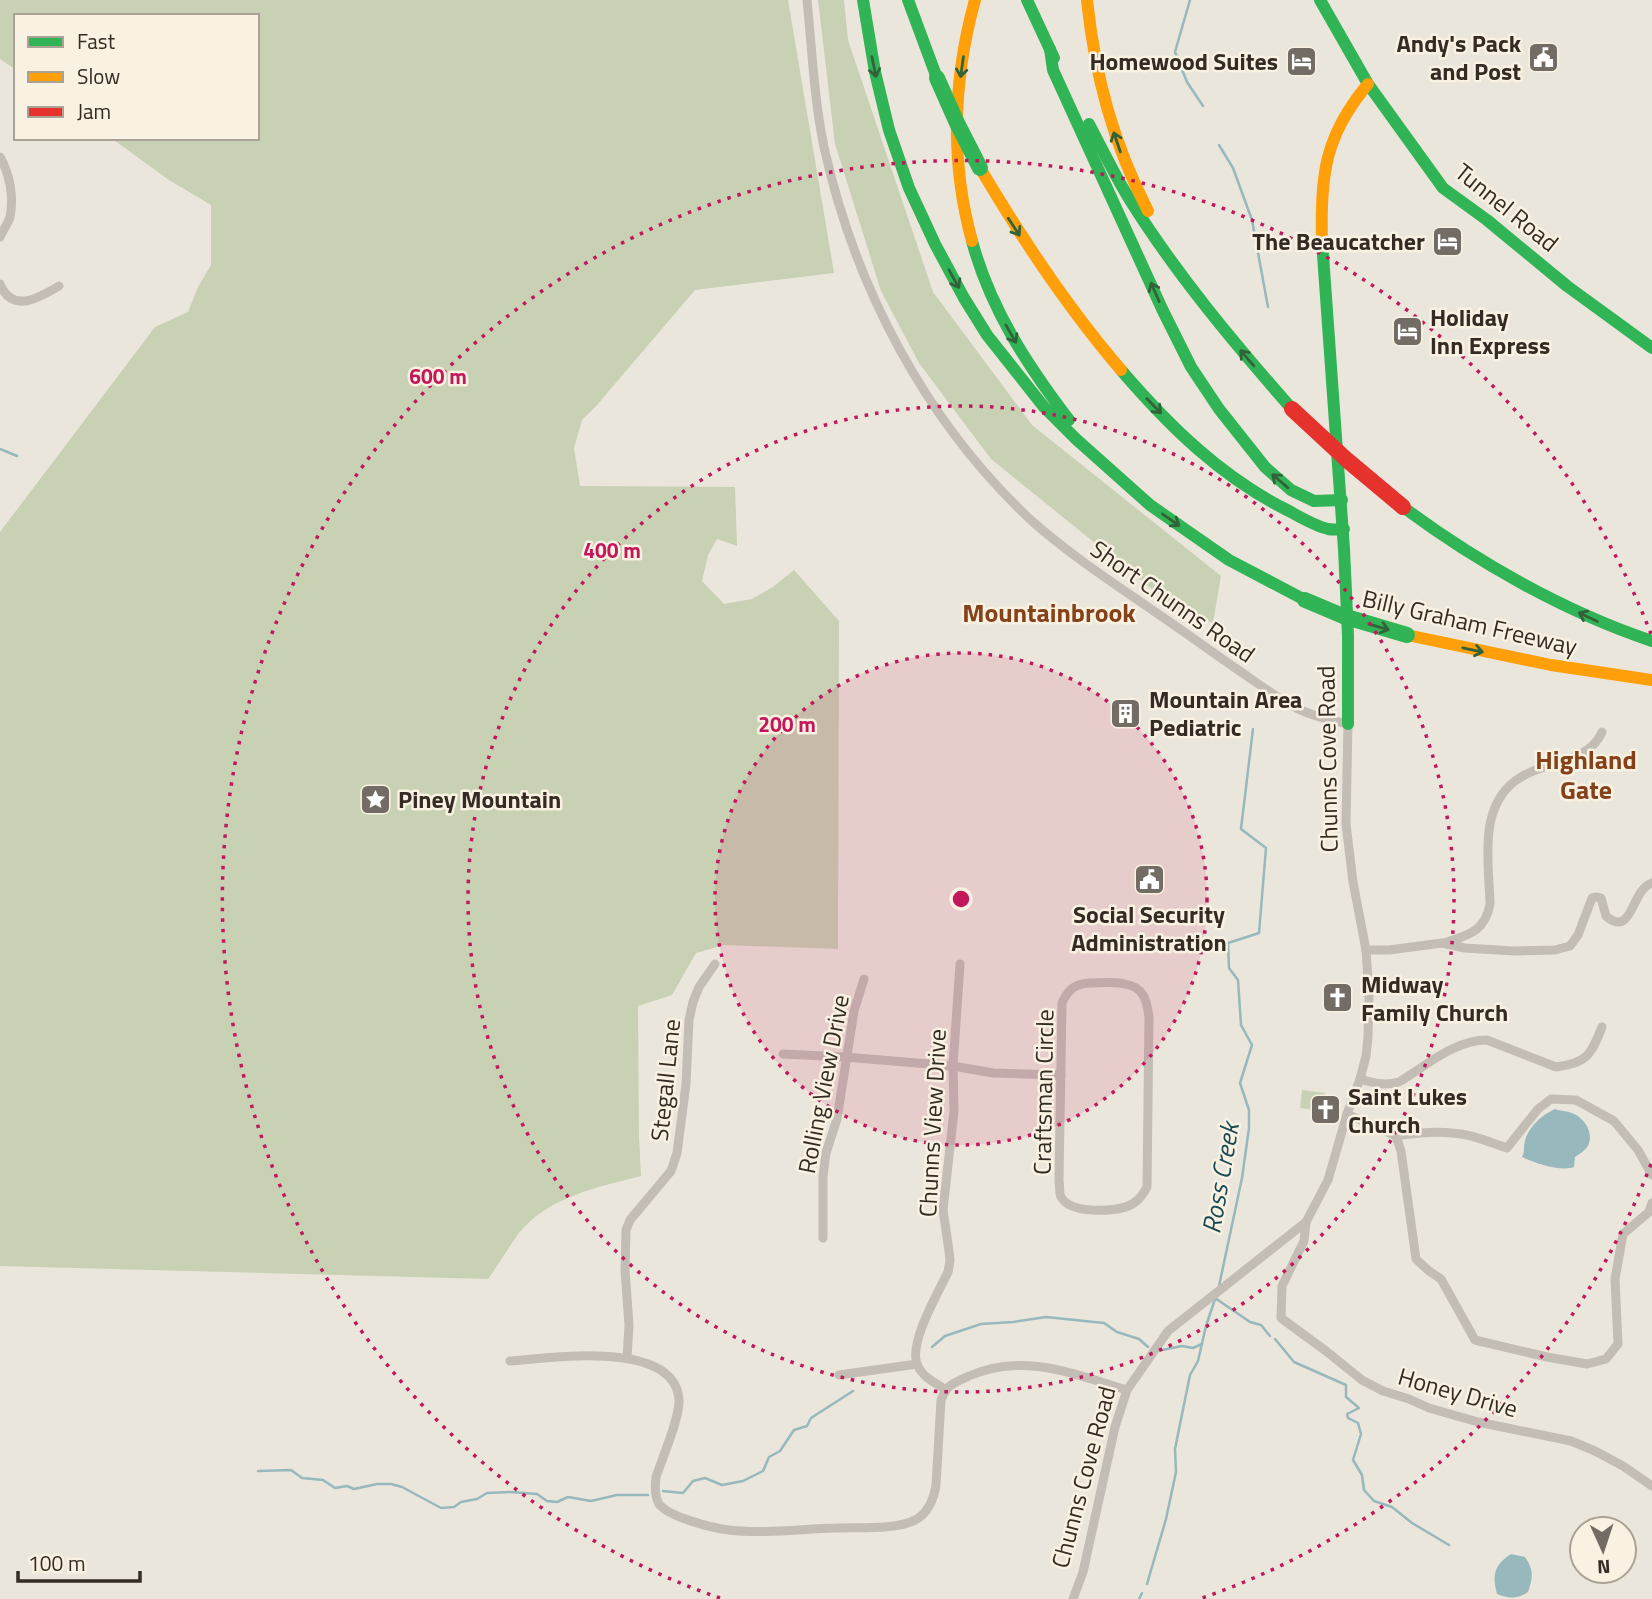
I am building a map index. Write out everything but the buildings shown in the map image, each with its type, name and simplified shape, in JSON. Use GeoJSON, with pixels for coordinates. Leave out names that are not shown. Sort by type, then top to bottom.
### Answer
{"type":"FeatureCollection","features":[{"type":"Feature","properties":{"kind":"main road","name":"Billy Graham Freeway"},"geometry":{"type":"LineString","coordinates":[[863,0],[875,72],[889,130],[909,188],[935,244],[976,317],[1044,407],[1150,505],[1229,560],[1305,600],[1343,616],[1407,635],[1551,665],[1652,680]]}},
{"type":"Feature","properties":{"kind":"main road"},"geometry":{"type":"LineString","coordinates":[[908,0],[937,78],[980,167],[1026,245],[1068,305],[1134,386],[1172,425],[1235,480],[1265,499],[1320,526],[1343,529]]}},
{"type":"Feature","properties":{"kind":"main road"},"geometry":{"type":"LineString","coordinates":[[975,0],[965,42],[957,100],[957,147],[963,198],[977,255],[993,302],[1025,358],[1070,421],[1111,463],[1118,477]]}},
{"type":"Feature","properties":{"kind":"main road","name":"Billy Graham Freeway"},"geometry":{"type":"LineString","coordinates":[[1027,0],[1049,49],[1129,199],[1219,326],[1292,409],[1403,507],[1453,542],[1541,594],[1596,621],[1652,641]]}},
{"type":"Feature","properties":{"kind":"main road"},"geometry":{"type":"LineString","coordinates":[[1087,0],[1095,64],[1110,122],[1131,178],[1159,232],[1164,248]]}},
{"type":"Feature","properties":{"kind":"main road","name":"Tunnel Road"},"geometry":{"type":"LineString","coordinates":[[1320,0],[1368,84],[1443,188],[1487,220],[1567,286],[1652,348]]}},
{"type":"Feature","properties":{"kind":"main road"},"geometry":{"type":"LineString","coordinates":[[1049,49],[1053,69],[1191,367],[1219,409],[1265,467],[1291,490],[1314,501],[1342,500]]}},
{"type":"Feature","properties":{"kind":"main road","name":"Chunns Cove Road"},"geometry":{"type":"LineString","coordinates":[[1348,724],[1349,642],[1342,500],[1321,224],[1325,164],[1337,128],[1343,114],[1368,84]]}},
{"type":"Feature","properties":{"kind":"street","name":"Short Chunns Road"},"geometry":{"type":"LineString","coordinates":[[807,0],[824,146],[850,240],[880,313],[937,410],[994,482],[1034,522],[1069,551],[1293,706],[1315,716],[1348,724]]}},
{"type":"Feature","properties":{"kind":"street"},"geometry":{"type":"LineString","coordinates":[[0,157],[9,177],[11,202],[11,214],[0,237]]}},
{"type":"Feature","properties":{"kind":"street"},"geometry":{"type":"LineString","coordinates":[[0,284],[10,297],[21,302],[39,298],[59,286]]}},
{"type":"Feature","properties":{"kind":"street","name":"Chunns Cove Road"},"geometry":{"type":"LineString","coordinates":[[1073,1599],[1083,1572],[1115,1427],[1126,1390],[1168,1331],[1306,1222],[1328,1180],[1360,1079],[1366,1056],[1369,995],[1367,950],[1353,882],[1346,824],[1348,724]]}},
{"type":"Feature","properties":{"kind":"street"},"geometry":{"type":"LineString","coordinates":[[1367,950],[1442,943],[1476,930],[1488,914],[1488,839],[1496,805],[1504,792],[1531,772],[1582,754],[1602,732]]}},
{"type":"Feature","properties":{"kind":"street"},"geometry":{"type":"LineString","coordinates":[[1442,943],[1465,948],[1514,951],[1563,948],[1570,946],[1578,935],[1592,898],[1601,898],[1606,916],[1620,922],[1630,914],[1644,886],[1652,883]]}},
{"type":"Feature","properties":{"kind":"street","name":"Stegall Lane"},"geometry":{"type":"LineString","coordinates":[[627,1358],[629,1325],[625,1270],[626,1230],[630,1220],[671,1171],[677,1153],[685,1094],[689,1020],[699,988],[715,964]]}},
{"type":"Feature","properties":{"kind":"street","name":"Chunns View Drive"},"geometry":{"type":"LineString","coordinates":[[917,1364],[917,1339],[948,1272],[950,1261],[943,1210],[954,1111],[953,1066],[960,964]]}},
{"type":"Feature","properties":{"kind":"street","name":"Rolling View Drive"},"geometry":{"type":"LineString","coordinates":[[823,1238],[823,1176],[826,1153],[837,1119],[845,1057],[854,1011],[864,979]]}},
{"type":"Feature","properties":{"kind":"street","name":"Craftsman Circle"},"geometry":{"type":"LineString","coordinates":[[1113,983],[1132,986],[1143,993],[1149,1017],[1147,1187],[1141,1198],[1127,1207],[1082,1210],[1066,1203],[1060,1196],[1060,1075],[1062,1003],[1068,990],[1079,984],[1113,983]]}},
{"type":"Feature","properties":{"kind":"street"},"geometry":{"type":"LineString","coordinates":[[1360,1079],[1375,1084],[1399,1082],[1445,1053],[1476,1040],[1487,1040],[1556,1067],[1566,1066],[1590,1054],[1602,1027]]}},
{"type":"Feature","properties":{"kind":"street"},"geometry":{"type":"LineString","coordinates":[[783,1054],[953,1066],[993,1073],[1060,1075]]}},
{"type":"Feature","properties":{"kind":"street"},"geometry":{"type":"LineString","coordinates":[[1348,1114],[1396,1136],[1425,1132],[1453,1133],[1507,1148],[1538,1109],[1551,1099],[1576,1100],[1614,1121],[1638,1150],[1652,1175]]}},
{"type":"Feature","properties":{"kind":"street"},"geometry":{"type":"LineString","coordinates":[[1396,1136],[1401,1151],[1416,1259],[1441,1279],[1475,1340],[1587,1364],[1606,1359],[1618,1343],[1615,1279],[1623,1234],[1649,1212],[1652,1203]]}},
{"type":"Feature","properties":{"kind":"street","name":"Honey Drive"},"geometry":{"type":"LineString","coordinates":[[1306,1222],[1304,1241],[1282,1286],[1281,1318],[1362,1380],[1429,1408],[1478,1422],[1571,1441],[1623,1466],[1652,1486]]}},
{"type":"Feature","properties":{"kind":"street"},"geometry":{"type":"LineString","coordinates":[[510,1361],[589,1356],[627,1358],[664,1373],[674,1381],[680,1402],[656,1478],[659,1503],[666,1510],[685,1518],[731,1530],[894,1526],[915,1520],[934,1496],[941,1399],[945,1390],[956,1382],[991,1367],[1044,1366],[1126,1390]]}},
{"type":"Feature","properties":{"kind":"street"},"geometry":{"type":"LineString","coordinates":[[839,1375],[917,1364],[926,1377],[945,1390]]}},
{"type":"Feature","properties":{"kind":"green space"},"geometry":{"type":"Polygon","coordinates":[[[0,0],[788,0],[834,273],[695,290],[582,420],[574,448],[580,486],[735,487],[737,546],[717,539],[708,555],[702,581],[724,604],[752,599],[794,570],[839,621],[838,949],[724,945],[696,953],[672,995],[638,1006],[641,1176],[575,1195],[544,1210],[519,1233],[488,1279],[0,1266],[0,532],[155,327],[188,312],[211,265],[211,205],[169,180],[114,140],[259,140],[259,14],[14,14],[14,69],[0,59],[0,0]]]}},
{"type":"Feature","properties":{"kind":"green space"},"geometry":{"type":"Polygon","coordinates":[[[818,0],[844,0],[848,40],[933,292],[1032,425],[1221,576],[1213,623],[1179,611],[991,459],[919,363],[881,291],[835,144],[818,0]]]}},
{"type":"Feature","properties":{"kind":"green space"},"geometry":{"type":"Polygon","coordinates":[[[1302,1090],[1325,1093],[1324,1101],[1315,1100],[1314,1110],[1300,1108],[1302,1090]]]}},
{"type":"Feature","properties":{"kind":"water"},"geometry":{"type":"Polygon","coordinates":[[[1555,1109],[1577,1115],[1589,1131],[1588,1146],[1575,1157],[1574,1167],[1555,1168],[1522,1157],[1525,1140],[1531,1129],[1539,1119],[1555,1109]]]}},
{"type":"Feature","properties":{"kind":"water"},"geometry":{"type":"Polygon","coordinates":[[[1511,1554],[1525,1557],[1532,1574],[1528,1592],[1513,1598],[1497,1594],[1495,1581],[1498,1566],[1511,1554]]]}},
{"type":"Feature","properties":{"kind":"waterway","name":"Ross Creek"},"geometry":{"type":"LineString","coordinates":[[1190,0],[1175,52],[1187,82],[1203,106]]}},
{"type":"Feature","properties":{"kind":"waterway","name":"Ross Creek"},"geometry":{"type":"LineString","coordinates":[[1219,145],[1233,168],[1252,220],[1268,307]]}},
{"type":"Feature","properties":{"kind":"waterway"},"geometry":{"type":"LineString","coordinates":[[0,449],[17,456]]}},
{"type":"Feature","properties":{"kind":"waterway","name":"Ross Creek"},"geometry":{"type":"LineString","coordinates":[[1219,1286],[1242,1178],[1249,1128],[1249,1110],[1240,1083],[1252,1045],[1241,1025],[1238,980],[1229,968],[1228,943],[1259,933],[1266,848],[1241,829],[1253,729]]}},
{"type":"Feature","properties":{"kind":"waterway","name":"Ross Creek"},"geometry":{"type":"LineString","coordinates":[[1147,1584],[1166,1519],[1176,1472],[1175,1449],[1190,1375],[1198,1361],[1216,1296]]}},
{"type":"Feature","properties":{"kind":"waterway"},"geometry":{"type":"LineString","coordinates":[[1215,1298],[1250,1322],[1261,1325],[1270,1336]]}},
{"type":"Feature","properties":{"kind":"waterway"},"geometry":{"type":"LineString","coordinates":[[932,1347],[945,1336],[981,1324],[1046,1317],[1104,1323],[1117,1332],[1139,1339],[1148,1347]]}},
{"type":"Feature","properties":{"kind":"waterway"},"geometry":{"type":"LineString","coordinates":[[1275,1339],[1294,1362],[1346,1385],[1346,1397],[1359,1408],[1347,1414],[1348,1418],[1358,1423],[1361,1434],[1353,1460],[1362,1475],[1364,1490],[1374,1501],[1392,1507],[1412,1523],[1449,1545]]}},
{"type":"Feature","properties":{"kind":"waterway"},"geometry":{"type":"LineString","coordinates":[[1162,1350],[1182,1346],[1193,1348],[1202,1344]]}},
{"type":"Feature","properties":{"kind":"waterway"},"geometry":{"type":"LineString","coordinates":[[663,1491],[683,1493],[693,1481],[705,1478],[722,1485],[743,1481],[763,1471],[769,1457],[780,1451],[794,1430],[807,1426],[811,1418],[853,1391]]}},
{"type":"Feature","properties":{"kind":"waterway"},"geometry":{"type":"LineString","coordinates":[[258,1471],[291,1470],[302,1478],[323,1480],[335,1488],[347,1486],[354,1489],[391,1484],[441,1508],[454,1507],[487,1493],[537,1494],[547,1501],[557,1502],[568,1497],[591,1501],[617,1495],[648,1495]]}},
{"type":"Feature","properties":{"kind":"waterway","name":"Ross Creek"},"geometry":{"type":"LineString","coordinates":[[1139,1599],[1142,1593]]}},
{"type":"Feature","properties":{"kind":"traffic: fast"},"geometry":{"type":"LineString","coordinates":[[863,0],[875,72],[889,130],[909,188],[935,244],[987,335],[1044,407],[1150,505],[1229,560],[1305,600]]}},
{"type":"Feature","properties":{"kind":"traffic: fast"},"geometry":{"type":"LineString","coordinates":[[908,0],[937,78]]}},
{"type":"Feature","properties":{"kind":"traffic: fast"},"geometry":{"type":"LineString","coordinates":[[1027,0],[1054,58]]}},
{"type":"Feature","properties":{"kind":"traffic: fast"},"geometry":{"type":"LineString","coordinates":[[1320,0],[1368,84],[1443,188],[1487,220],[1567,286],[1652,348]]}},
{"type":"Feature","properties":{"kind":"traffic: fast"},"geometry":{"type":"LineString","coordinates":[[1050,49],[1053,70],[1191,367],[1219,409],[1265,467],[1291,490],[1314,501],[1342,500]]}},
{"type":"Feature","properties":{"kind":"traffic: fast"},"geometry":{"type":"LineString","coordinates":[[937,78],[980,168]]}},
{"type":"Feature","properties":{"kind":"traffic: fast"},"geometry":{"type":"LineString","coordinates":[[1089,124],[1124,191],[1167,255],[1228,334],[1292,409]]}},
{"type":"Feature","properties":{"kind":"traffic: fast"},"geometry":{"type":"LineString","coordinates":[[972,241],[1000,313],[1025,357],[1069,420]]}},
{"type":"Feature","properties":{"kind":"traffic: fast"},"geometry":{"type":"LineString","coordinates":[[1322,241],[1344,549],[1348,724]]}},
{"type":"Feature","properties":{"kind":"traffic: fast"},"geometry":{"type":"LineString","coordinates":[[1121,370],[1178,431],[1241,483],[1313,524],[1328,529],[1344,529]]}},
{"type":"Feature","properties":{"kind":"traffic: fast"},"geometry":{"type":"LineString","coordinates":[[1403,507],[1461,547],[1523,584],[1587,616],[1652,641]]}},
{"type":"Feature","properties":{"kind":"traffic: fast"},"geometry":{"type":"LineString","coordinates":[[1305,600],[1343,616],[1407,635]]}},
{"type":"Feature","properties":{"kind":"traffic: slow"},"geometry":{"type":"LineString","coordinates":[[972,241],[960,181],[957,120],[962,60],[975,0]]}},
{"type":"Feature","properties":{"kind":"traffic: slow"},"geometry":{"type":"LineString","coordinates":[[1087,0],[1090,28],[1107,108],[1125,160],[1148,211]]}},
{"type":"Feature","properties":{"kind":"traffic: slow"},"geometry":{"type":"LineString","coordinates":[[1322,241],[1322,196],[1328,157],[1342,121],[1368,84]]}},
{"type":"Feature","properties":{"kind":"traffic: slow"},"geometry":{"type":"LineString","coordinates":[[980,168],[1046,272],[1121,370]]}},
{"type":"Feature","properties":{"kind":"traffic: slow"},"geometry":{"type":"LineString","coordinates":[[1407,635],[1551,665],[1652,680]]}},
{"type":"Feature","properties":{"kind":"traffic: jam"},"geometry":{"type":"LineString","coordinates":[[1292,409],[1403,507]]}},
{"type":"Feature","properties":{"kind":"place","name":"Andy's Pack and Post"},"geometry":{"type":"Point","coordinates":[1544,57]}},
{"type":"Feature","properties":{"kind":"place","name":"Homewood Suites"},"geometry":{"type":"Point","coordinates":[1301,61]}},
{"type":"Feature","properties":{"kind":"place","name":"The Beaucatcher"},"geometry":{"type":"Point","coordinates":[1448,241]}},
{"type":"Feature","properties":{"kind":"place","name":"Holiday Inn Express"},"geometry":{"type":"Point","coordinates":[1407,331]}},
{"type":"Feature","properties":{"kind":"place","name":"Mountain Area Pediatric"},"geometry":{"type":"Point","coordinates":[1126,713]}},
{"type":"Feature","properties":{"kind":"place","name":"Piney Mountain"},"geometry":{"type":"Point","coordinates":[375,799]}},
{"type":"Feature","properties":{"kind":"place","name":"Social Security Administration"},"geometry":{"type":"Point","coordinates":[1149,880]}},
{"type":"Feature","properties":{"kind":"place","name":"Midway Family Church"},"geometry":{"type":"Point","coordinates":[1338,998]}},
{"type":"Feature","properties":{"kind":"place","name":"Saint Lukes Church"},"geometry":{"type":"Point","coordinates":[1325,1110]}},
{"type":"Feature","properties":{"kind":"district","name":"Mountainbrook"},"geometry":{"type":"Point","coordinates":[1049,612]}},
{"type":"Feature","properties":{"kind":"district","name":"Highland Gate"},"geometry":{"type":"Point","coordinates":[1586,774]}}]}
